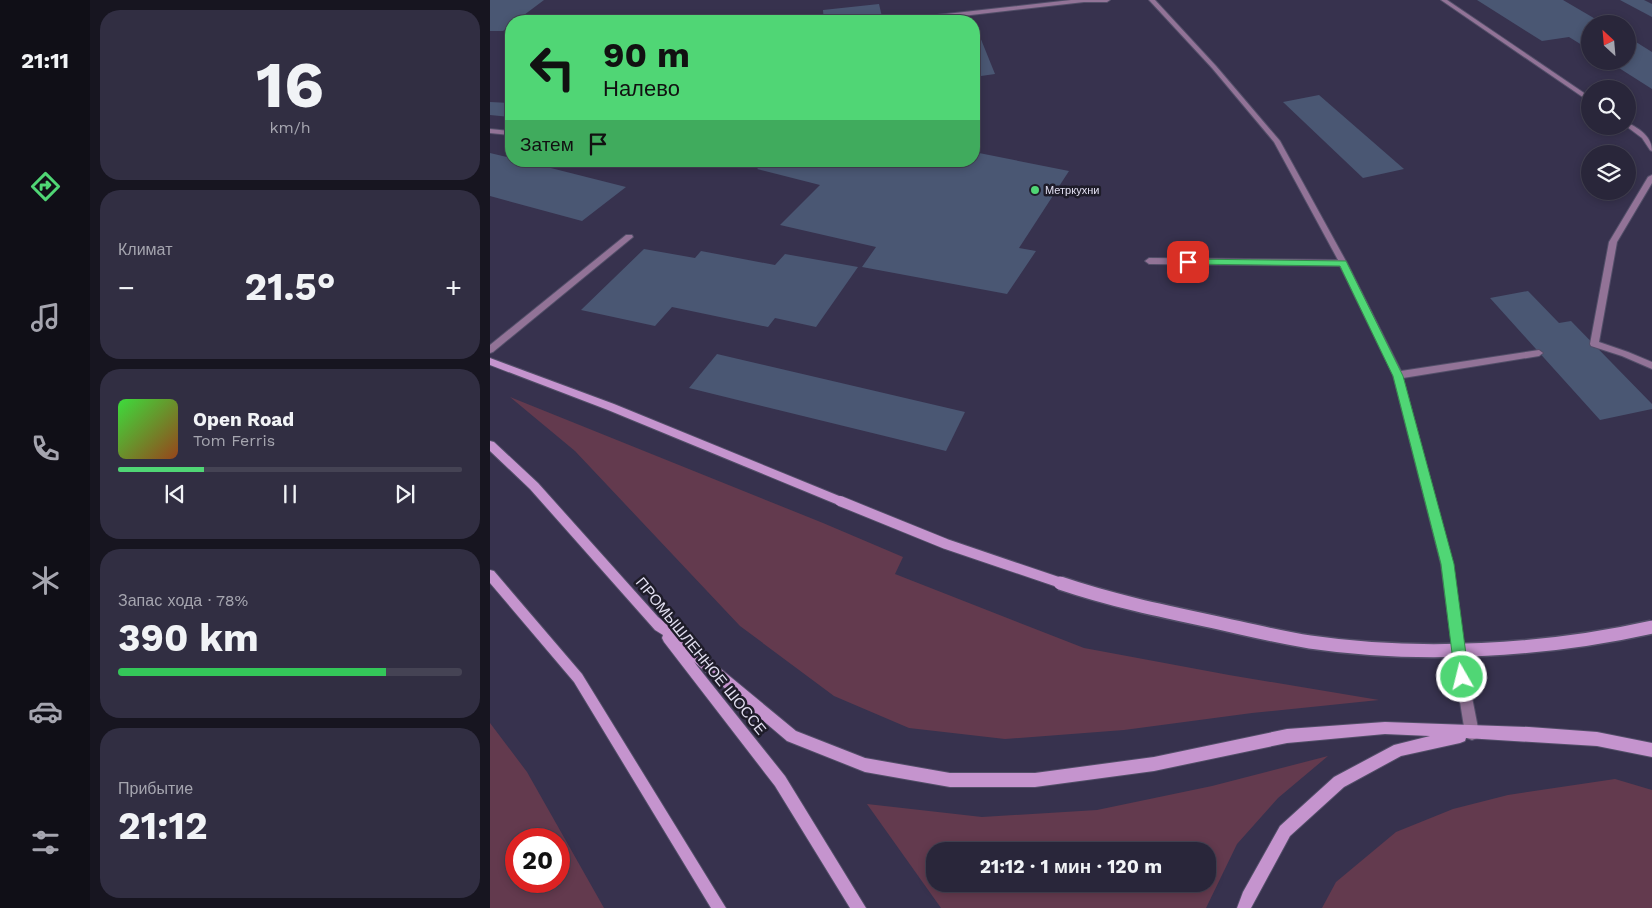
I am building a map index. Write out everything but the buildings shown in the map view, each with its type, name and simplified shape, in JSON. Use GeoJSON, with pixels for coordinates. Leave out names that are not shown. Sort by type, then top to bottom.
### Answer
{"type":"FeatureCollection","features":[{"type":"Feature","properties":{"kind":"main road"},"geometry":{"type":"LineString","coordinates":[[490,361],[611,407],[946,544],[1092,594],[1160,611],[1310,642],[1418,652],[1538,645],[1617,635],[1652,627]]}},
{"type":"Feature","properties":{"kind":"main road","name":"ПРОМЫШЛЕННОЕ ШОССЕ"},"geometry":{"type":"LineString","coordinates":[[490,445],[534,486],[655,621],[780,781],[859,908]]}},
{"type":"Feature","properties":{"kind":"main road"},"geometry":{"type":"LineString","coordinates":[[490,575],[578,678],[719,908]]}},
{"type":"Feature","properties":{"kind":"main road"},"geometry":{"type":"LineString","coordinates":[[655,621],[792,736],[865,765],[950,780],[1044,779],[1154,764],[1287,736],[1384,728],[1597,739],[1652,750]]}},
{"type":"Feature","properties":{"kind":"main road"},"geometry":{"type":"LineString","coordinates":[[1244,908],[1248,897],[1285,831],[1339,782],[1399,750],[1472,733]]}},
{"type":"Feature","properties":{"kind":"lane"},"geometry":{"type":"LineString","coordinates":[[954,15],[1084,0],[1108,0]]}},
{"type":"Feature","properties":{"kind":"lane"},"geometry":{"type":"LineString","coordinates":[[1152,0],[1214,67],[1277,142],[1343,263],[1398,376],[1447,564],[1462,677],[1472,733]]}},
{"type":"Feature","properties":{"kind":"lane"},"geometry":{"type":"LineString","coordinates":[[1444,0],[1581,94]]}},
{"type":"Feature","properties":{"kind":"lane"},"geometry":{"type":"LineString","coordinates":[[490,131],[505,132]]}},
{"type":"Feature","properties":{"kind":"lane"},"geometry":{"type":"LineString","coordinates":[[1636,131],[1645,137],[1652,149]]}},
{"type":"Feature","properties":{"kind":"lane"},"geometry":{"type":"LineString","coordinates":[[1652,177],[1613,242],[1594,344],[1625,354],[1652,366]]}},
{"type":"Feature","properties":{"kind":"lane"},"geometry":{"type":"LineString","coordinates":[[490,350],[629,238]]}},
{"type":"Feature","properties":{"kind":"lane"},"geometry":{"type":"LineString","coordinates":[[1150,261],[1343,263]]}},
{"type":"Feature","properties":{"kind":"lane"},"geometry":{"type":"LineString","coordinates":[[1398,376],[1539,353]]}},
{"type":"Feature","properties":{"kind":"shaded area"},"geometry":{"type":"Polygon","coordinates":[[[510,397],[903,557],[895,574],[1084,648],[1379,700],[1252,713],[1124,730],[1005,739],[909,728],[834,696],[740,626],[575,451],[510,397]]]}},
{"type":"Feature","properties":{"kind":"shaded area"},"geometry":{"type":"Polygon","coordinates":[[[490,723],[527,772],[559,828],[505,828],[505,893],[570,893],[570,848],[604,908],[490,908],[490,723]]]}},
{"type":"Feature","properties":{"kind":"shaded area"},"geometry":{"type":"Polygon","coordinates":[[[1328,756],[1278,798],[1237,844],[1216,887],[1216,842],[926,842],[926,887],[867,804],[982,817],[1097,810],[1212,786],[1328,756]]]}},
{"type":"Feature","properties":{"kind":"shaded area"},"geometry":{"type":"Polygon","coordinates":[[[1615,779],[1652,790],[1652,908],[1322,908],[1336,882],[1396,832],[1453,809],[1508,795],[1615,779]]]}},
{"type":"Feature","properties":{"kind":"shaded area"},"geometry":{"type":"Polygon","coordinates":[[[930,892],[1214,892],[1206,908],[941,908],[930,892]]]}},
{"type":"Feature","properties":{"kind":"place","name":"Метркухни"},"geometry":{"type":"Point","coordinates":[1035,190]}},
{"type":"Feature","properties":{"kind":"route"},"geometry":{"type":"LineString","coordinates":[[1188,262],[1343,263],[1398,376],[1447,564],[1462,677]]}}]}
